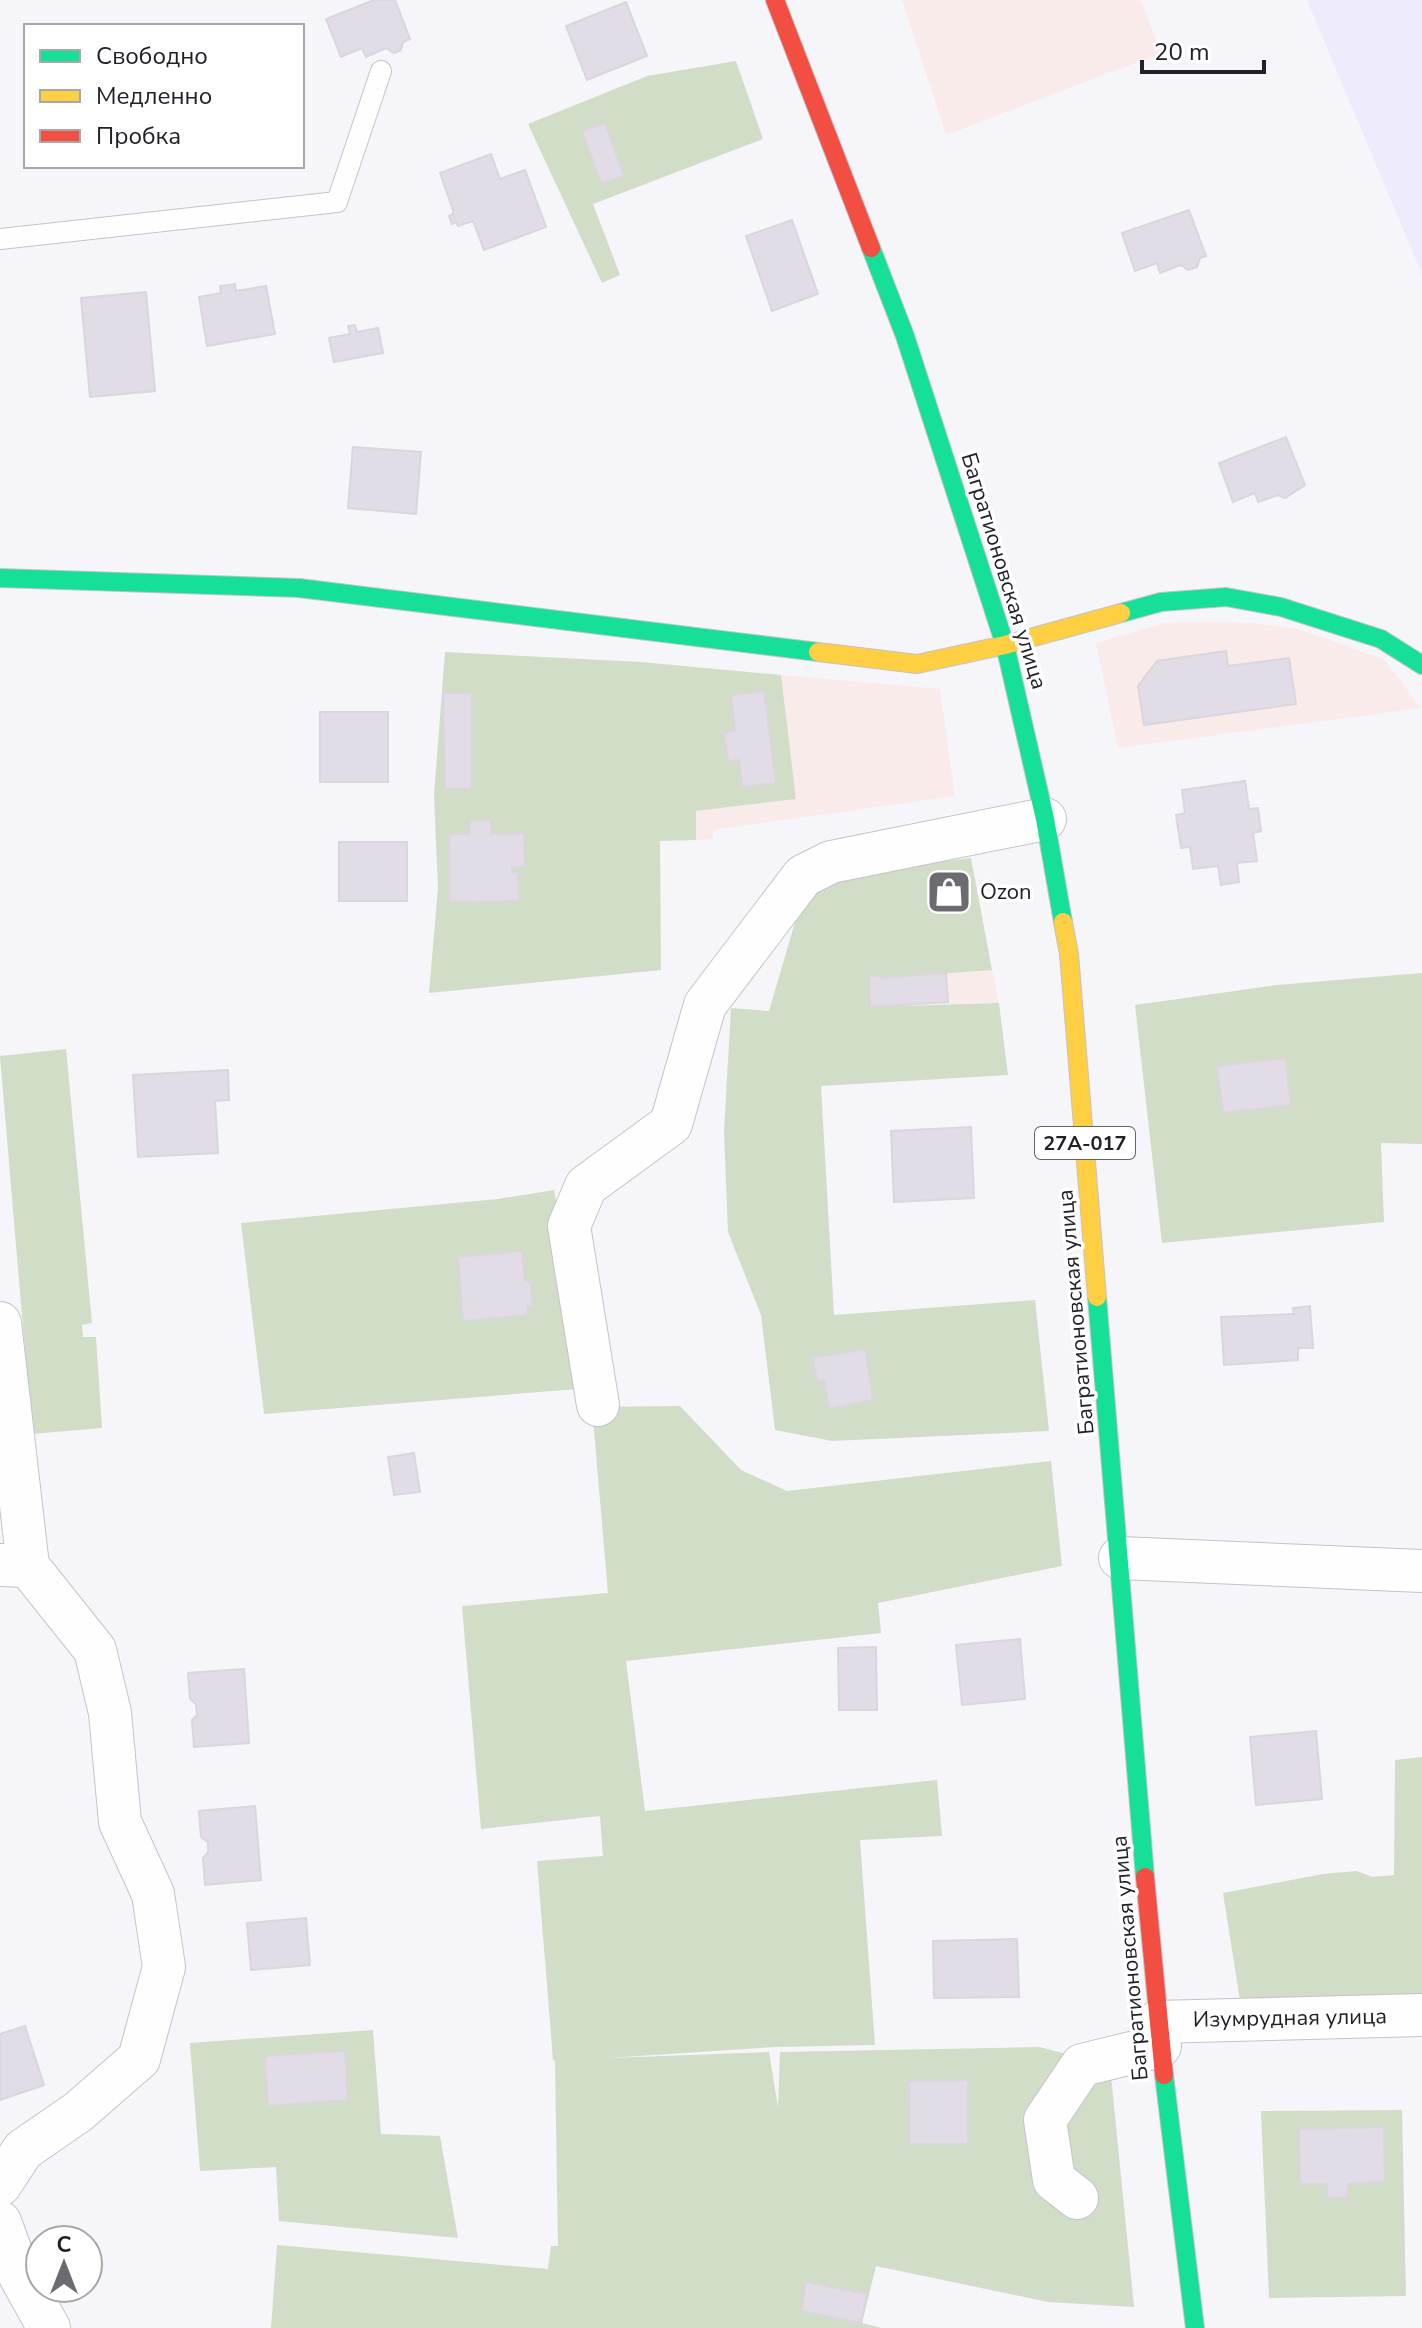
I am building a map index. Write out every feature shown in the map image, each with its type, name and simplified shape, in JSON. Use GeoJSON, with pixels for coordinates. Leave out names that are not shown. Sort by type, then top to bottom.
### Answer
{"type":"FeatureCollection","features":[{"type":"Feature","properties":{"kind":"main road","name":"Багратионовская улица"},"geometry":{"type":"LineString","coordinates":[[775,0],[905,336],[1005,645],[1045,819],[1069,954],[1159,2034],[1195,2328]]}},
{"type":"Feature","properties":{"kind":"main road"},"geometry":{"type":"LineString","coordinates":[[0,578],[299,588],[917,664],[1005,645],[1161,602],[1226,597],[1281,607],[1381,639],[1422,665]]}},
{"type":"Feature","properties":{"kind":"street"},"geometry":{"type":"LineString","coordinates":[[598,1405],[569,1226],[586,1186],[671,1124],[705,1005],[794,887],[803,876],[831,862],[1045,819]]}},
{"type":"Feature","properties":{"kind":"street"},"geometry":{"type":"LineString","coordinates":[[0,1323],[14,1566],[95,1650],[110,1713],[120,1822],[153,1894],[164,1967],[139,2059],[78,2112],[23,2150],[0,2185]]}},
{"type":"Feature","properties":{"kind":"street"},"geometry":{"type":"LineString","coordinates":[[1120,1558],[1422,1571]]}},
{"type":"Feature","properties":{"kind":"street","name":"Изумрудная улица"},"geometry":{"type":"LineString","coordinates":[[1077,2198],[1054,2180],[1045,2120],[1082,2065],[1159,2034],[1422,2015]]}},
{"type":"Feature","properties":{"kind":"street"},"geometry":{"type":"LineString","coordinates":[[0,2222],[20,2276],[49,2328]]}},
{"type":"Feature","properties":{"kind":"lane"},"geometry":{"type":"LineString","coordinates":[[0,239],[337,202],[381,71]]}},
{"type":"Feature","properties":{"kind":"shaded area"},"geometry":{"type":"Polygon","coordinates":[[[902,0],[1141,0],[1161,53],[946,135],[902,0]]]}},
{"type":"Feature","properties":{"kind":"shaded area"},"geometry":{"type":"Polygon","coordinates":[[[1307,0],[1422,0],[1422,274],[1307,0]]]}},
{"type":"Feature","properties":{"kind":"shaded area"},"geometry":{"type":"Polygon","coordinates":[[[1164,623],[1252,623],[1298,629],[1384,659],[1421,708],[1118,748],[1096,643],[1164,623]]]}},
{"type":"Feature","properties":{"kind":"shaded area"},"geometry":{"type":"Polygon","coordinates":[[[781,675],[940,689],[955,796],[713,830],[713,839],[696,840],[696,811],[796,799],[781,675]]]}},
{"type":"Feature","properties":{"kind":"shaded area"},"geometry":{"type":"Polygon","coordinates":[[[992,970],[999,1003],[870,1008],[869,976],[882,975],[883,978],[992,970]]]}},
{"type":"Feature","properties":{"kind":"green space"},"geometry":{"type":"Polygon","coordinates":[[[736,61],[763,139],[593,204],[620,275],[602,283],[528,124],[647,76],[736,61]]]}},
{"type":"Feature","properties":{"kind":"green space"},"geometry":{"type":"Polygon","coordinates":[[[445,652],[641,662],[781,675],[796,799],[696,811],[696,840],[660,841],[661,970],[429,993],[438,888],[434,795],[445,652]]]}},
{"type":"Feature","properties":{"kind":"green space"},"geometry":{"type":"Polygon","coordinates":[[[971,858],[992,970],[882,978],[881,975],[870,976],[870,1007],[999,1003],[1008,1075],[821,1086],[834,1315],[1035,1300],[1049,1431],[832,1441],[775,1430],[761,1315],[728,1232],[724,1131],[731,1008],[769,1011],[808,878],[971,858]]]}},
{"type":"Feature","properties":{"kind":"green space"},"geometry":{"type":"Polygon","coordinates":[[[1422,973],[1422,1144],[1381,1143],[1384,1222],[1162,1243],[1135,1005],[1277,985],[1422,973]]]}},
{"type":"Feature","properties":{"kind":"green space"},"geometry":{"type":"Polygon","coordinates":[[[66,1049],[92,1323],[82,1325],[83,1337],[96,1337],[102,1428],[32,1434],[0,1056],[66,1049]]]}},
{"type":"Feature","properties":{"kind":"green space"},"geometry":{"type":"Polygon","coordinates":[[[554,1190],[590,1388],[264,1414],[241,1223],[498,1199],[554,1190]]]}},
{"type":"Feature","properties":{"kind":"green space"},"geometry":{"type":"Polygon","coordinates":[[[680,1406],[741,1470],[787,1491],[1051,1461],[1062,1566],[878,1603],[881,1633],[626,1661],[645,1811],[937,1780],[942,1836],[860,1840],[875,2045],[775,2047],[608,2058],[769,2052],[778,2107],[780,2052],[1040,2047],[1110,2066],[1134,2307],[1048,2302],[876,2266],[862,2323],[882,2328],[271,2328],[277,2245],[548,2269],[551,2246],[558,2246],[555,2061],[537,1861],[603,1856],[600,1816],[481,1829],[462,1606],[608,1593],[592,1407],[680,1406]]]}},
{"type":"Feature","properties":{"kind":"green space"},"geometry":{"type":"Polygon","coordinates":[[[1422,1757],[1422,2020],[1243,2019],[1223,1893],[1323,1874],[1356,1871],[1373,1877],[1394,1875],[1395,1760],[1422,1757]]]}},
{"type":"Feature","properties":{"kind":"green space"},"geometry":{"type":"Polygon","coordinates":[[[373,2030],[381,2134],[440,2136],[458,2238],[279,2221],[276,2167],[200,2171],[190,2043],[373,2030]]]}},
{"type":"Feature","properties":{"kind":"green space"},"geometry":{"type":"Polygon","coordinates":[[[1402,2110],[1406,2296],[1269,2298],[1261,2111],[1402,2110]]]}},
{"type":"Feature","properties":{"kind":"building"},"geometry":{"type":"Polygon","coordinates":[[[374,0],[395,0],[410,39],[394,53],[386,48],[366,57],[362,48],[341,57],[326,19],[374,0]]]}},
{"type":"Feature","properties":{"kind":"building"},"geometry":{"type":"Polygon","coordinates":[[[626,2],[647,56],[587,80],[566,26],[626,2]]]}},
{"type":"Feature","properties":{"kind":"building"},"geometry":{"type":"Polygon","coordinates":[[[605,123],[624,176],[601,184],[582,131],[605,123]]]}},
{"type":"Feature","properties":{"kind":"building"},"geometry":{"type":"Polygon","coordinates":[[[491,154],[500,179],[525,170],[546,227],[484,250],[473,221],[458,226],[456,222],[452,224],[449,216],[453,210],[440,173],[491,154]]]}},
{"type":"Feature","properties":{"kind":"building"},"geometry":{"type":"Polygon","coordinates":[[[1189,210],[1206,256],[1200,258],[1197,267],[1188,270],[1181,265],[1160,273],[1157,263],[1135,271],[1122,233],[1189,210]]]}},
{"type":"Feature","properties":{"kind":"building"},"geometry":{"type":"Polygon","coordinates":[[[792,220],[818,294],[772,311],[746,236],[792,220]]]}},
{"type":"Feature","properties":{"kind":"building"},"geometry":{"type":"Polygon","coordinates":[[[235,284],[236,291],[266,286],[275,334],[207,346],[199,297],[221,293],[220,286],[235,284]]]}},
{"type":"Feature","properties":{"kind":"building"},"geometry":{"type":"Polygon","coordinates":[[[146,292],[155,391],[90,397],[81,298],[146,292]]]}},
{"type":"Feature","properties":{"kind":"building"},"geometry":{"type":"Polygon","coordinates":[[[355,325],[357,332],[378,328],[383,353],[334,362],[329,338],[350,334],[348,326],[355,325]]]}},
{"type":"Feature","properties":{"kind":"building"},"geometry":{"type":"Polygon","coordinates":[[[1286,437],[1305,485],[1285,498],[1278,495],[1258,502],[1255,493],[1233,502],[1219,463],[1286,437]]]}},
{"type":"Feature","properties":{"kind":"building"},"geometry":{"type":"Polygon","coordinates":[[[353,447],[421,452],[416,514],[348,508],[353,447]]]}},
{"type":"Feature","properties":{"kind":"building"},"geometry":{"type":"Polygon","coordinates":[[[1226,651],[1228,666],[1289,658],[1296,704],[1144,725],[1138,686],[1157,661],[1226,651]]]}},
{"type":"Feature","properties":{"kind":"building"},"geometry":{"type":"Polygon","coordinates":[[[764,691],[776,783],[742,787],[739,760],[728,761],[724,733],[735,731],[731,695],[764,691]]]}},
{"type":"Feature","properties":{"kind":"building"},"geometry":{"type":"Polygon","coordinates":[[[443,693],[472,693],[472,788],[445,789],[443,693]]]}},
{"type":"Feature","properties":{"kind":"building"},"geometry":{"type":"Polygon","coordinates":[[[320,712],[388,712],[388,782],[320,782],[320,712]]]}},
{"type":"Feature","properties":{"kind":"building"},"geometry":{"type":"Polygon","coordinates":[[[1245,781],[1249,809],[1258,808],[1261,831],[1253,833],[1257,861],[1237,863],[1239,882],[1221,885],[1218,866],[1193,869],[1190,847],[1181,848],[1176,815],[1185,813],[1182,790],[1245,781]]]}},
{"type":"Feature","properties":{"kind":"building"},"geometry":{"type":"Polygon","coordinates":[[[491,820],[492,834],[524,833],[525,867],[512,867],[512,873],[518,873],[519,901],[450,902],[449,834],[470,834],[470,821],[491,820]]]}},
{"type":"Feature","properties":{"kind":"building"},"geometry":{"type":"Polygon","coordinates":[[[339,842],[407,842],[407,901],[339,901],[339,842]]]}},
{"type":"Feature","properties":{"kind":"building"},"geometry":{"type":"Polygon","coordinates":[[[946,973],[948,1002],[870,1007],[870,976],[882,978],[946,973]]]}},
{"type":"Feature","properties":{"kind":"building"},"geometry":{"type":"Polygon","coordinates":[[[1285,1058],[1291,1105],[1223,1113],[1217,1066],[1285,1058]]]}},
{"type":"Feature","properties":{"kind":"building"},"geometry":{"type":"Polygon","coordinates":[[[228,1070],[229,1100],[215,1101],[218,1153],[138,1157],[133,1075],[228,1070]]]}},
{"type":"Feature","properties":{"kind":"building"},"geometry":{"type":"Polygon","coordinates":[[[971,1127],[974,1198],[894,1202],[891,1131],[971,1127]]]}},
{"type":"Feature","properties":{"kind":"building"},"geometry":{"type":"Polygon","coordinates":[[[522,1251],[525,1282],[530,1281],[533,1306],[527,1306],[528,1315],[463,1321],[458,1257],[522,1251]]]}},
{"type":"Feature","properties":{"kind":"building"},"geometry":{"type":"Polygon","coordinates":[[[1310,1306],[1313,1348],[1298,1348],[1298,1360],[1224,1365],[1221,1317],[1294,1314],[1293,1308],[1310,1306]]]}},
{"type":"Feature","properties":{"kind":"building"},"geometry":{"type":"Polygon","coordinates":[[[865,1349],[873,1400],[829,1409],[824,1380],[817,1382],[813,1358],[865,1349]]]}},
{"type":"Feature","properties":{"kind":"building"},"geometry":{"type":"Polygon","coordinates":[[[414,1453],[420,1492],[394,1495],[388,1457],[414,1453]]]}},
{"type":"Feature","properties":{"kind":"building"},"geometry":{"type":"Polygon","coordinates":[[[1020,1639],[1025,1699],[962,1705],[956,1645],[1020,1639]]]}},
{"type":"Feature","properties":{"kind":"building"},"geometry":{"type":"Polygon","coordinates":[[[876,1647],[877,1710],[839,1710],[838,1648],[876,1647]]]}},
{"type":"Feature","properties":{"kind":"building"},"geometry":{"type":"Polygon","coordinates":[[[244,1669],[249,1743],[194,1747],[192,1720],[197,1715],[196,1704],[190,1699],[188,1673],[244,1669]]]}},
{"type":"Feature","properties":{"kind":"building"},"geometry":{"type":"Polygon","coordinates":[[[1316,1731],[1322,1799],[1256,1805],[1250,1737],[1316,1731]]]}},
{"type":"Feature","properties":{"kind":"building"},"geometry":{"type":"Polygon","coordinates":[[[255,1806],[261,1880],[205,1885],[203,1858],[208,1852],[208,1842],[201,1837],[199,1811],[255,1806]]]}},
{"type":"Feature","properties":{"kind":"building"},"geometry":{"type":"Polygon","coordinates":[[[306,1918],[310,1965],[251,1970],[247,1923],[306,1918]]]}},
{"type":"Feature","properties":{"kind":"building"},"geometry":{"type":"Polygon","coordinates":[[[1017,1939],[1019,1997],[934,1998],[933,1941],[1017,1939]]]}},
{"type":"Feature","properties":{"kind":"building"},"geometry":{"type":"Polygon","coordinates":[[[25,2026],[44,2085],[0,2100],[0,2034],[25,2026]]]}},
{"type":"Feature","properties":{"kind":"building"},"geometry":{"type":"Polygon","coordinates":[[[345,2051],[348,2100],[268,2106],[265,2056],[345,2051]]]}},
{"type":"Feature","properties":{"kind":"building"},"geometry":{"type":"Polygon","coordinates":[[[968,2080],[968,2144],[910,2144],[909,2081],[968,2080]]]}},
{"type":"Feature","properties":{"kind":"building"},"geometry":{"type":"Polygon","coordinates":[[[1384,2127],[1385,2182],[1348,2184],[1348,2197],[1327,2198],[1327,2184],[1300,2184],[1299,2129],[1384,2127]]]}},
{"type":"Feature","properties":{"kind":"building"},"geometry":{"type":"Polygon","coordinates":[[[806,2282],[867,2294],[861,2323],[801,2311],[806,2282]]]}},
{"type":"Feature","properties":{"kind":"traffic: fast"},"geometry":{"type":"LineString","coordinates":[[871,248],[905,336],[1005,645],[1045,819],[1063,922]]}},
{"type":"Feature","properties":{"kind":"traffic: fast"},"geometry":{"type":"LineString","coordinates":[[0,578],[299,588],[818,652]]}},
{"type":"Feature","properties":{"kind":"traffic: fast"},"geometry":{"type":"LineString","coordinates":[[1121,613],[1161,602],[1226,597],[1281,607],[1381,639],[1422,665]]}},
{"type":"Feature","properties":{"kind":"traffic: fast"},"geometry":{"type":"LineString","coordinates":[[1097,1297],[1145,1877]]}},
{"type":"Feature","properties":{"kind":"traffic: fast"},"geometry":{"type":"LineString","coordinates":[[1164,2075],[1195,2328]]}},
{"type":"Feature","properties":{"kind":"traffic: slow"},"geometry":{"type":"LineString","coordinates":[[818,652],[917,664],[1005,645],[1121,613]]}},
{"type":"Feature","properties":{"kind":"traffic: slow"},"geometry":{"type":"LineString","coordinates":[[1063,922],[1069,954],[1097,1297]]}},
{"type":"Feature","properties":{"kind":"traffic: jam"},"geometry":{"type":"LineString","coordinates":[[775,0],[871,248]]}},
{"type":"Feature","properties":{"kind":"traffic: jam"},"geometry":{"type":"LineString","coordinates":[[1145,1877],[1164,2075]]}},
{"type":"Feature","properties":{"kind":"place","name":"Ozon"},"geometry":{"type":"Point","coordinates":[949,892]}}]}
